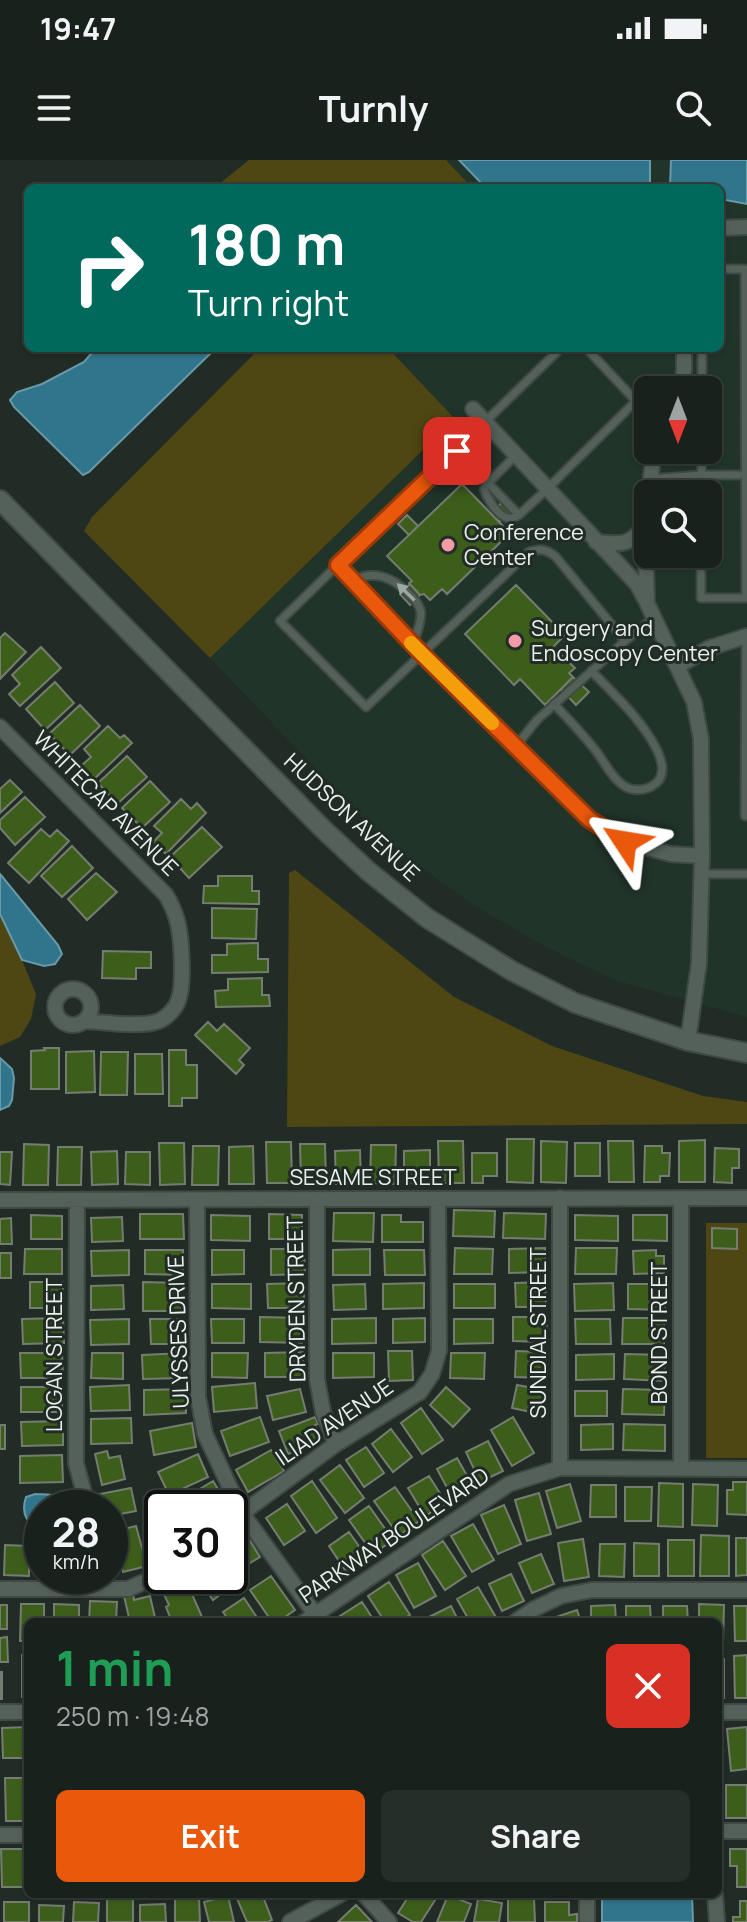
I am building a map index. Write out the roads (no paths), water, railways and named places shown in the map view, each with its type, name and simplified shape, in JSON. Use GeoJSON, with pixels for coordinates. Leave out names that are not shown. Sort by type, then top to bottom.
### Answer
{"type":"FeatureCollection","features":[{"type":"Feature","properties":{"kind":"street"},"geometry":{"type":"LineString","coordinates":[[724,228],[747,227]]}},
{"type":"Feature","properties":{"kind":"street"},"geometry":{"type":"LineString","coordinates":[[683,376],[684,352]]}},
{"type":"Feature","properties":{"kind":"street"},"geometry":{"type":"LineString","coordinates":[[473,409],[637,584],[694,702],[701,739],[702,856],[699,963],[688,1041]]}},
{"type":"Feature","properties":{"kind":"street","name":"HUDSON AVENUE"},"geometry":{"type":"LineString","coordinates":[[0,500],[322,828],[368,871],[427,918],[512,971],[575,1003],[688,1041],[747,1053]]}},
{"type":"Feature","properties":{"kind":"street"},"geometry":{"type":"LineString","coordinates":[[596,542],[618,544],[634,539]]}},
{"type":"Feature","properties":{"kind":"street"},"geometry":{"type":"LineString","coordinates":[[338,565],[417,649],[589,819],[625,842],[671,854],[702,856]]}},
{"type":"Feature","properties":{"kind":"street"},"geometry":{"type":"LineString","coordinates":[[646,568],[647,603]]}},
{"type":"Feature","properties":{"kind":"street"},"geometry":{"type":"LineString","coordinates":[[678,666],[709,648],[747,636]]}},
{"type":"Feature","properties":{"kind":"street","name":"WHITECAP AVENUE"},"geometry":{"type":"LineString","coordinates":[[0,727],[166,895],[177,919],[181,946],[180,990],[177,1004],[168,1015],[143,1023],[84,1021]]}},
{"type":"Feature","properties":{"kind":"street","name":"SUNDIAL STREET"},"geometry":{"type":"LineString","coordinates":[[560,1198],[560,1468]]}},
{"type":"Feature","properties":{"kind":"street","name":"BOND STREET"},"geometry":{"type":"LineString","coordinates":[[681,1198],[681,1469]]}},
{"type":"Feature","properties":{"kind":"street","name":"SESAME STREET"},"geometry":{"type":"LineString","coordinates":[[0,1200],[747,1198]]}},
{"type":"Feature","properties":{"kind":"street","name":"DRYDEN STREET"},"geometry":{"type":"LineString","coordinates":[[317,1199],[317,1379],[323,1412],[336,1444]]}},
{"type":"Feature","properties":{"kind":"street","name":"ILIAD AVENUE"},"geometry":{"type":"LineString","coordinates":[[248,1509],[336,1444],[420,1392],[432,1374],[439,1351],[438,1199]]}},
{"type":"Feature","properties":{"kind":"street","name":"LOGAN STREET"},"geometry":{"type":"LineString","coordinates":[[77,1200],[76,1463],[83,1490]]}},
{"type":"Feature","properties":{"kind":"street","name":"ULYSSES DRIVE"},"geometry":{"type":"LineString","coordinates":[[197,1200],[198,1397],[205,1434],[226,1490]]}},
{"type":"Feature","properties":{"kind":"street","name":"PARKWAY BOULEVARD"},"geometry":{"type":"LineString","coordinates":[[314,1618],[509,1484],[560,1468],[747,1469]]}},
{"type":"Feature","properties":{"kind":"street","name":"ULYSSES DRIVE"},"geometry":{"type":"LineString","coordinates":[[248,1534],[312,1618]]}},
{"type":"Feature","properties":{"kind":"street"},"geometry":{"type":"LineString","coordinates":[[0,1589],[24,1587]]}},
{"type":"Feature","properties":{"kind":"street"},"geometry":{"type":"LineString","coordinates":[[521,1618],[561,1596],[592,1590],[747,1590]]}},
{"type":"Feature","properties":{"kind":"street"},"geometry":{"type":"LineString","coordinates":[[0,1712],[24,1712]]}},
{"type":"Feature","properties":{"kind":"street"},"geometry":{"type":"LineString","coordinates":[[722,1712],[747,1712]]}},
{"type":"Feature","properties":{"kind":"street"},"geometry":{"type":"LineString","coordinates":[[722,1831],[747,1831]]}},
{"type":"Feature","properties":{"kind":"street"},"geometry":{"type":"LineString","coordinates":[[0,1835],[24,1835]]}},
{"type":"Feature","properties":{"kind":"street"},"geometry":{"type":"LineString","coordinates":[[290,1922],[334,1898]]}},
{"type":"Feature","properties":{"kind":"street"},"geometry":{"type":"LineString","coordinates":[[368,1898],[389,1922]]}},
{"type":"Feature","properties":{"kind":"street"},"geometry":{"type":"LineString","coordinates":[[587,1898],[587,1922]]}},
{"type":"Feature","properties":{"kind":"street"},"geometry":{"type":"LineString","coordinates":[[715,1898],[717,1922]]}},
{"type":"Feature","properties":{"kind":"lane"},"geometry":{"type":"LineString","coordinates":[[701,568],[701,598],[746,598],[745,269],[724,269]]}},
{"type":"Feature","properties":{"kind":"lane"},"geometry":{"type":"LineString","coordinates":[[557,352],[280,621],[366,707],[417,649],[529,552],[539,549],[556,557],[625,641]]}},
{"type":"Feature","properties":{"kind":"lane"},"geometry":{"type":"LineString","coordinates":[[457,451],[519,515],[636,401],[590,352]]}},
{"type":"Feature","properties":{"kind":"lane"},"geometry":{"type":"LineString","coordinates":[[702,352],[702,376]]}},
{"type":"Feature","properties":{"kind":"lane"},"geometry":{"type":"LineString","coordinates":[[488,483],[516,455]]}},
{"type":"Feature","properties":{"kind":"lane"},"geometry":{"type":"LineString","coordinates":[[702,464],[702,480]]}},
{"type":"Feature","properties":{"kind":"lane"},"geometry":{"type":"LineString","coordinates":[[685,480],[702,475],[746,475]]}},
{"type":"Feature","properties":{"kind":"lane"},"geometry":{"type":"LineString","coordinates":[[353,582],[359,577],[371,576],[391,579],[416,600],[421,613],[417,649]]}},
{"type":"Feature","properties":{"kind":"lane"},"geometry":{"type":"LineString","coordinates":[[516,746],[554,704],[655,617]]}},
{"type":"Feature","properties":{"kind":"lane"},"geometry":{"type":"LineString","coordinates":[[747,636],[747,816]]}},
{"type":"Feature","properties":{"kind":"lane"},"geometry":{"type":"LineString","coordinates":[[554,704],[621,783],[630,789],[641,790],[654,786],[660,778],[662,766],[652,738],[591,671]]}},
{"type":"Feature","properties":{"kind":"lane"},"geometry":{"type":"LineString","coordinates":[[701,874],[747,874]]}},
{"type":"Feature","properties":{"kind":"water"},"geometry":{"type":"Polygon","coordinates":[[[459,160],[650,160],[650,184],[482,184],[459,160]]]}},
{"type":"Feature","properties":{"kind":"water"},"geometry":{"type":"Polygon","coordinates":[[[671,160],[747,160],[747,204],[724,200],[724,184],[670,184],[671,160]]]}},
{"type":"Feature","properties":{"kind":"water"},"geometry":{"type":"Polygon","coordinates":[[[93,352],[212,352],[83,475],[10,400],[17,392],[42,384],[84,362],[93,352]]]}},
{"type":"Feature","properties":{"kind":"water"},"geometry":{"type":"Polygon","coordinates":[[[0,874],[58,945],[62,954],[55,964],[44,966],[22,960],[0,914],[0,874]]]}},
{"type":"Feature","properties":{"kind":"water"},"geometry":{"type":"Polygon","coordinates":[[[0,1058],[12,1069],[14,1078],[12,1100],[9,1106],[0,1110],[0,1058]]]}},
{"type":"Feature","properties":{"kind":"water"},"geometry":{"type":"Polygon","coordinates":[[[602,1898],[692,1898],[693,1922],[602,1922],[602,1898]]]}},
{"type":"Feature","properties":{"kind":"place","name":"Conference Center"},"geometry":{"type":"Point","coordinates":[448,545]}},
{"type":"Feature","properties":{"kind":"place","name":"Surgery and Endoscopy Center"},"geometry":{"type":"Point","coordinates":[515,641]}}]}
